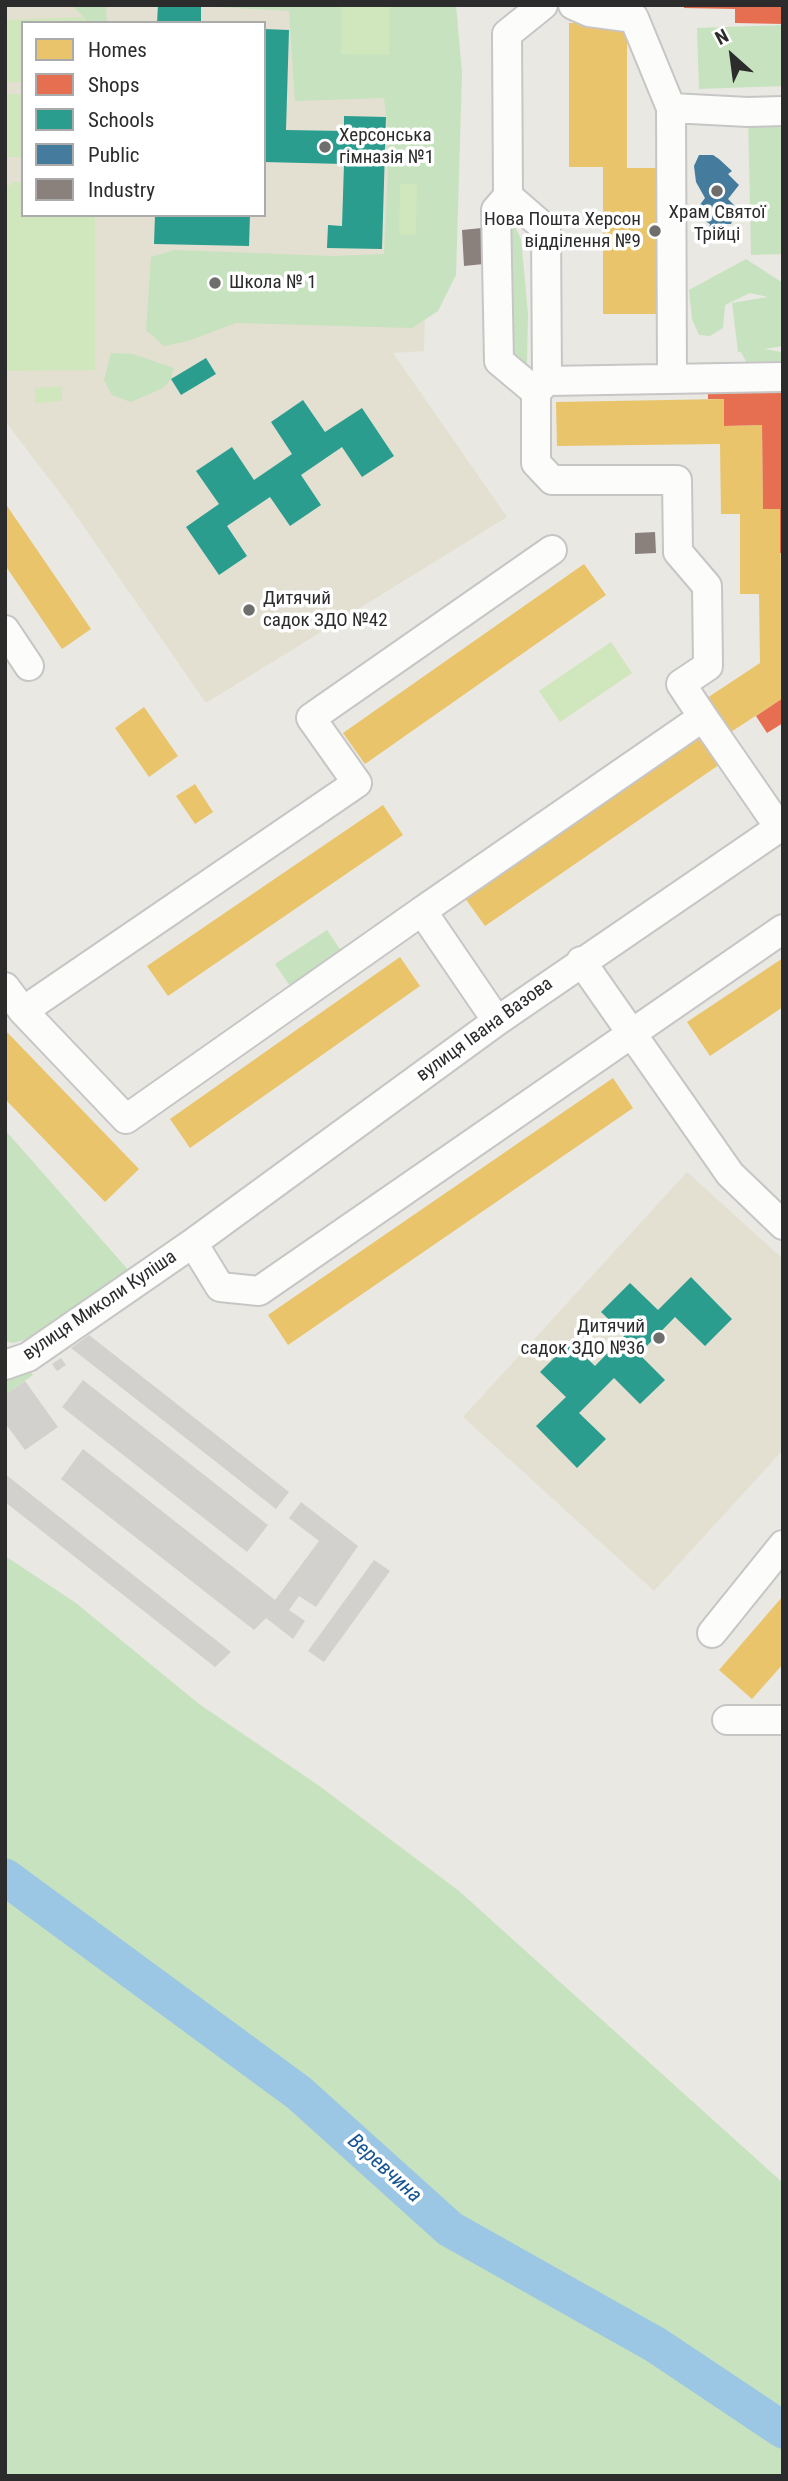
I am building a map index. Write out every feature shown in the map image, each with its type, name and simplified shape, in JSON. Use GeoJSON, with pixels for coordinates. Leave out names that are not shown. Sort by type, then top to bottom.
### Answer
{"type":"FeatureCollection","features":[{"type":"Feature","properties":{"kind":"street"},"geometry":{"type":"LineString","coordinates":[[542,5],[507,34],[509,196],[496,210],[499,361],[541,386],[672,379],[783,377]]}},
{"type":"Feature","properties":{"kind":"street"},"geometry":{"type":"LineString","coordinates":[[573,5],[589,12],[634,18],[671,108],[672,379]]}},
{"type":"Feature","properties":{"kind":"street"},"geometry":{"type":"LineString","coordinates":[[671,108],[783,111]]}},
{"type":"Feature","properties":{"kind":"street"},"geometry":{"type":"LineString","coordinates":[[509,196],[546,229],[536,463],[552,480],[677,481],[678,552],[707,586],[708,666],[681,684],[781,826]]}},
{"type":"Feature","properties":{"kind":"street"},"geometry":{"type":"LineString","coordinates":[[23,1010],[357,783],[311,718],[552,550]]}},
{"type":"Feature","properties":{"kind":"street"},"geometry":{"type":"LineString","coordinates":[[5,630],[29,666]]}},
{"type":"Feature","properties":{"kind":"street"},"geometry":{"type":"LineString","coordinates":[[5,987],[23,1010],[126,1119],[703,718]]}},
{"type":"Feature","properties":{"kind":"street","name":"вулиця Івана Вазова"},"geometry":{"type":"LineString","coordinates":[[193,1243],[497,1021],[781,826]]}},
{"type":"Feature","properties":{"kind":"street"},"geometry":{"type":"LineString","coordinates":[[422,912],[497,1021]]}},
{"type":"Feature","properties":{"kind":"street"},"geometry":{"type":"LineString","coordinates":[[193,1243],[220,1287],[259,1291],[783,929]]}},
{"type":"Feature","properties":{"kind":"street"},"geometry":{"type":"LineString","coordinates":[[582,961],[730,1174],[783,1225]]}},
{"type":"Feature","properties":{"kind":"street","name":"вулиця Миколи Куліша"},"geometry":{"type":"LineString","coordinates":[[5,1365],[27,1357],[193,1243]]}},
{"type":"Feature","properties":{"kind":"street"},"geometry":{"type":"LineString","coordinates":[[712,1633],[783,1545]]}},
{"type":"Feature","properties":{"kind":"street"},"geometry":{"type":"LineString","coordinates":[[727,1720],[783,1720]]}},
{"type":"Feature","properties":{"kind":"shaded area"},"geometry":{"type":"Polygon","coordinates":[[[5,5],[432,5],[424,351],[393,353],[507,517],[206,703],[66,501],[5,421],[5,5]]]}},
{"type":"Feature","properties":{"kind":"shaded area","name":"Дитячий садок ЗДО №36"},"geometry":{"type":"Polygon","coordinates":[[[687,1172],[783,1259],[783,1450],[654,1591],[463,1417],[687,1172]]]}},
{"type":"Feature","properties":{"kind":"green space"},"geometry":{"type":"Polygon","coordinates":[[[71,5],[106,5],[107,21],[85,21],[71,5]]]}},
{"type":"Feature","properties":{"kind":"green space"},"geometry":{"type":"Polygon","coordinates":[[[218,5],[456,5],[462,73],[456,275],[438,311],[412,328],[236,323],[188,341],[164,346],[146,330],[151,257],[174,250],[333,256],[384,254],[389,143],[384,98],[295,101],[289,11],[218,5]]]}},
{"type":"Feature","properties":{"kind":"green space"},"geometry":{"type":"Polygon","coordinates":[[[341,5],[390,5],[389,55],[341,54],[341,5]]]}},
{"type":"Feature","properties":{"kind":"green space"},"geometry":{"type":"Polygon","coordinates":[[[84,17],[85,21],[21,21],[21,82],[5,83],[5,20],[84,17]]]}},
{"type":"Feature","properties":{"kind":"green space"},"geometry":{"type":"Polygon","coordinates":[[[783,25],[783,86],[699,89],[697,28],[783,25]]]}},
{"type":"Feature","properties":{"kind":"green space"},"geometry":{"type":"Polygon","coordinates":[[[5,94],[21,94],[21,157],[5,157],[5,94]]]}},
{"type":"Feature","properties":{"kind":"green space"},"geometry":{"type":"Polygon","coordinates":[[[783,111],[783,254],[751,255],[748,112],[783,111]]]}},
{"type":"Feature","properties":{"kind":"green space"},"geometry":{"type":"Polygon","coordinates":[[[12,182],[21,182],[21,217],[95,217],[95,370],[5,371],[5,186],[12,185],[12,182]]]}},
{"type":"Feature","properties":{"kind":"green space"},"geometry":{"type":"Polygon","coordinates":[[[400,184],[417,184],[416,235],[399,234],[400,184]]]}},
{"type":"Feature","properties":{"kind":"green space"},"geometry":{"type":"Polygon","coordinates":[[[501,223],[514,225],[521,239],[528,314],[527,363],[505,360],[501,223]]]}},
{"type":"Feature","properties":{"kind":"green space"},"geometry":{"type":"Polygon","coordinates":[[[746,259],[783,283],[783,346],[764,349],[781,352],[783,350],[783,373],[750,369],[741,352],[738,352],[732,303],[768,297],[750,293],[725,305],[723,328],[710,336],[699,335],[692,319],[689,290],[746,259]]]}},
{"type":"Feature","properties":{"kind":"green space"},"geometry":{"type":"Polygon","coordinates":[[[111,353],[133,354],[174,368],[171,379],[163,388],[131,402],[112,395],[104,380],[111,353]]]}},
{"type":"Feature","properties":{"kind":"green space"},"geometry":{"type":"Polygon","coordinates":[[[62,386],[62,401],[35,403],[35,388],[62,386]]]}},
{"type":"Feature","properties":{"kind":"green space"},"geometry":{"type":"Polygon","coordinates":[[[611,642],[632,673],[560,722],[539,691],[611,642]]]}},
{"type":"Feature","properties":{"kind":"green space"},"geometry":{"type":"Polygon","coordinates":[[[327,930],[344,955],[292,989],[275,964],[327,930]]]}},
{"type":"Feature","properties":{"kind":"green space"},"geometry":{"type":"Polygon","coordinates":[[[5,1130],[130,1272],[31,1338],[13,1343],[5,1341],[5,1130]]]}},
{"type":"Feature","properties":{"kind":"green space"},"geometry":{"type":"Polygon","coordinates":[[[30,1370],[33,1375],[5,1395],[5,1376],[30,1370]]]}},
{"type":"Feature","properties":{"kind":"green space"},"geometry":{"type":"Polygon","coordinates":[[[5,1556],[76,1603],[199,1704],[318,1785],[459,1891],[783,2183],[783,2476],[5,2476],[5,1556]]]}},
{"type":"Feature","properties":{"kind":"building: Homes"},"geometry":{"type":"Polygon","coordinates":[[[569,23],[627,23],[627,168],[661,168],[662,314],[603,314],[603,167],[569,167],[569,23]]]}},
{"type":"Feature","properties":{"kind":"building: Homes"},"geometry":{"type":"Polygon","coordinates":[[[724,399],[724,426],[762,425],[763,509],[780,509],[783,698],[714,743],[726,760],[485,926],[462,894],[701,702],[760,663],[759,594],[740,594],[740,514],[721,514],[720,444],[557,446],[556,402],[724,399]]]}},
{"type":"Feature","properties":{"kind":"building: Homes"},"geometry":{"type":"Polygon","coordinates":[[[5,503],[91,629],[62,649],[5,565],[5,503]]]}},
{"type":"Feature","properties":{"kind":"building: Homes"},"geometry":{"type":"Polygon","coordinates":[[[584,564],[606,595],[365,764],[343,733],[584,564]]]}},
{"type":"Feature","properties":{"kind":"building: Homes"},"geometry":{"type":"Polygon","coordinates":[[[144,707],[178,756],[149,777],[115,728],[144,707]]]}},
{"type":"Feature","properties":{"kind":"building: Homes"},"geometry":{"type":"Polygon","coordinates":[[[195,784],[213,812],[195,824],[176,796],[195,784]]]}},
{"type":"Feature","properties":{"kind":"building: Homes"},"geometry":{"type":"Polygon","coordinates":[[[383,805],[403,835],[168,996],[147,966],[383,805]]]}},
{"type":"Feature","properties":{"kind":"building: Homes"},"geometry":{"type":"Polygon","coordinates":[[[400,957],[420,986],[190,1148],[170,1119],[400,957]]]}},
{"type":"Feature","properties":{"kind":"building: Homes"},"geometry":{"type":"Polygon","coordinates":[[[783,958],[783,1007],[710,1056],[687,1022],[783,958]]]}},
{"type":"Feature","properties":{"kind":"building: Homes"},"geometry":{"type":"Polygon","coordinates":[[[5,1030],[139,1169],[105,1202],[5,1099],[5,1030]]]}},
{"type":"Feature","properties":{"kind":"building: Homes"},"geometry":{"type":"Polygon","coordinates":[[[613,1078],[633,1108],[288,1345],[268,1315],[613,1078]]]}},
{"type":"Feature","properties":{"kind":"building: Homes"},"geometry":{"type":"Polygon","coordinates":[[[783,1596],[783,1664],[752,1699],[719,1670],[783,1596]]]}},
{"type":"Feature","properties":{"kind":"building: Shops"},"geometry":{"type":"Polygon","coordinates":[[[684,5],[783,5],[783,24],[735,23],[735,9],[684,8],[684,5]]]}},
{"type":"Feature","properties":{"kind":"building: Shops"},"geometry":{"type":"Polygon","coordinates":[[[708,388],[783,388],[783,553],[780,553],[780,509],[763,509],[762,425],[724,426],[724,399],[708,399],[708,388]]]}},
{"type":"Feature","properties":{"kind":"building: Shops"},"geometry":{"type":"Polygon","coordinates":[[[783,698],[783,723],[767,733],[756,716],[783,698]]]}},
{"type":"Feature","properties":{"kind":"building: Schools"},"geometry":{"type":"Polygon","coordinates":[[[158,5],[201,5],[201,21],[157,21],[158,5]]]}},
{"type":"Feature","properties":{"kind":"building: Schools","name":"Херсонська гімназія №1"},"geometry":{"type":"Polygon","coordinates":[[[266,29],[289,30],[286,130],[344,131],[344,116],[386,117],[382,249],[327,248],[328,225],[342,226],[344,164],[266,162],[266,29]]]}},
{"type":"Feature","properties":{"kind":"building: Schools"},"geometry":{"type":"Polygon","coordinates":[[[155,217],[250,217],[249,246],[154,244],[155,217]]]}},
{"type":"Feature","properties":{"kind":"building: Schools"},"geometry":{"type":"Polygon","coordinates":[[[206,358],[216,374],[181,395],[171,379],[206,358]]]}},
{"type":"Feature","properties":{"kind":"building: Schools"},"geometry":{"type":"Polygon","coordinates":[[[303,400],[325,432],[362,408],[394,456],[362,477],[342,447],[301,475],[321,505],[290,526],[270,497],[227,526],[247,556],[219,575],[186,527],[219,504],[196,471],[232,447],[254,480],[292,454],[271,422],[303,400]]]}},
{"type":"Feature","properties":{"kind":"building: Schools"},"geometry":{"type":"Polygon","coordinates":[[[691,1277],[732,1319],[705,1346],[675,1317],[639,1354],[665,1380],[640,1404],[614,1378],[579,1413],[606,1439],[577,1468],[536,1426],[566,1397],[540,1372],[570,1342],[595,1366],[625,1335],[601,1312],[630,1283],[658,1310],[691,1277]]]}},
{"type":"Feature","properties":{"kind":"building: Public","name":"Храм Святої Трійці"},"geometry":{"type":"Polygon","coordinates":[[[699,155],[713,155],[719,159],[732,171],[728,174],[739,185],[728,199],[737,208],[731,224],[724,224],[722,231],[716,234],[709,230],[710,224],[700,218],[696,210],[705,198],[696,182],[694,166],[699,155]]]}},
{"type":"Feature","properties":{"kind":"building: Industry"},"geometry":{"type":"Polygon","coordinates":[[[482,228],[484,264],[464,266],[462,230],[482,228]]]}},
{"type":"Feature","properties":{"kind":"building: Industry"},"geometry":{"type":"Polygon","coordinates":[[[655,532],[656,553],[635,554],[635,533],[655,532]]]}},
{"type":"Feature","properties":{"kind":"building: Other"},"geometry":{"type":"Polygon","coordinates":[[[89,1335],[289,1492],[276,1509],[71,1348],[89,1335]]]}},
{"type":"Feature","properties":{"kind":"building: Other"},"geometry":{"type":"Polygon","coordinates":[[[61,1358],[66,1365],[57,1371],[52,1364],[61,1358]]]}},
{"type":"Feature","properties":{"kind":"building: Other"},"geometry":{"type":"Polygon","coordinates":[[[83,1380],[268,1525],[247,1552],[62,1407],[83,1380]]]}},
{"type":"Feature","properties":{"kind":"building: Other"},"geometry":{"type":"Polygon","coordinates":[[[25,1381],[58,1427],[25,1450],[5,1423],[5,1395],[25,1381]]]}},
{"type":"Feature","properties":{"kind":"building: Other"},"geometry":{"type":"Polygon","coordinates":[[[83,1449],[275,1600],[319,1541],[289,1518],[301,1502],[358,1546],[316,1607],[299,1596],[289,1610],[305,1621],[293,1639],[266,1618],[254,1630],[61,1479],[83,1449]]]}},
{"type":"Feature","properties":{"kind":"building: Other"},"geometry":{"type":"Polygon","coordinates":[[[5,1474],[231,1652],[215,1667],[5,1502],[5,1474]]]}},
{"type":"Feature","properties":{"kind":"building: Other"},"geometry":{"type":"Polygon","coordinates":[[[374,1560],[390,1571],[324,1662],[308,1651],[374,1560]]]}},
{"type":"Feature","properties":{"kind":"waterway","name":"Веревчина"},"geometry":{"type":"LineString","coordinates":[[5,1877],[299,2093],[450,2229],[656,2345],[783,2430]]}},
{"type":"Feature","properties":{"kind":"place","name":"Херсонська гімназія №1"},"geometry":{"type":"Point","coordinates":[325,147]}},
{"type":"Feature","properties":{"kind":"place","name":"Храм Святої Трійці"},"geometry":{"type":"Point","coordinates":[717,191]}},
{"type":"Feature","properties":{"kind":"place","name":"Нова Пошта Херсон відділення №9"},"geometry":{"type":"Point","coordinates":[655,231]}},
{"type":"Feature","properties":{"kind":"place","name":"Школа № 1"},"geometry":{"type":"Point","coordinates":[215,283]}},
{"type":"Feature","properties":{"kind":"place","name":"Дитячий садок ЗДО №42"},"geometry":{"type":"Point","coordinates":[249,610]}},
{"type":"Feature","properties":{"kind":"place","name":"Дитячий садок ЗДО №36"},"geometry":{"type":"Point","coordinates":[659,1338]}}]}
